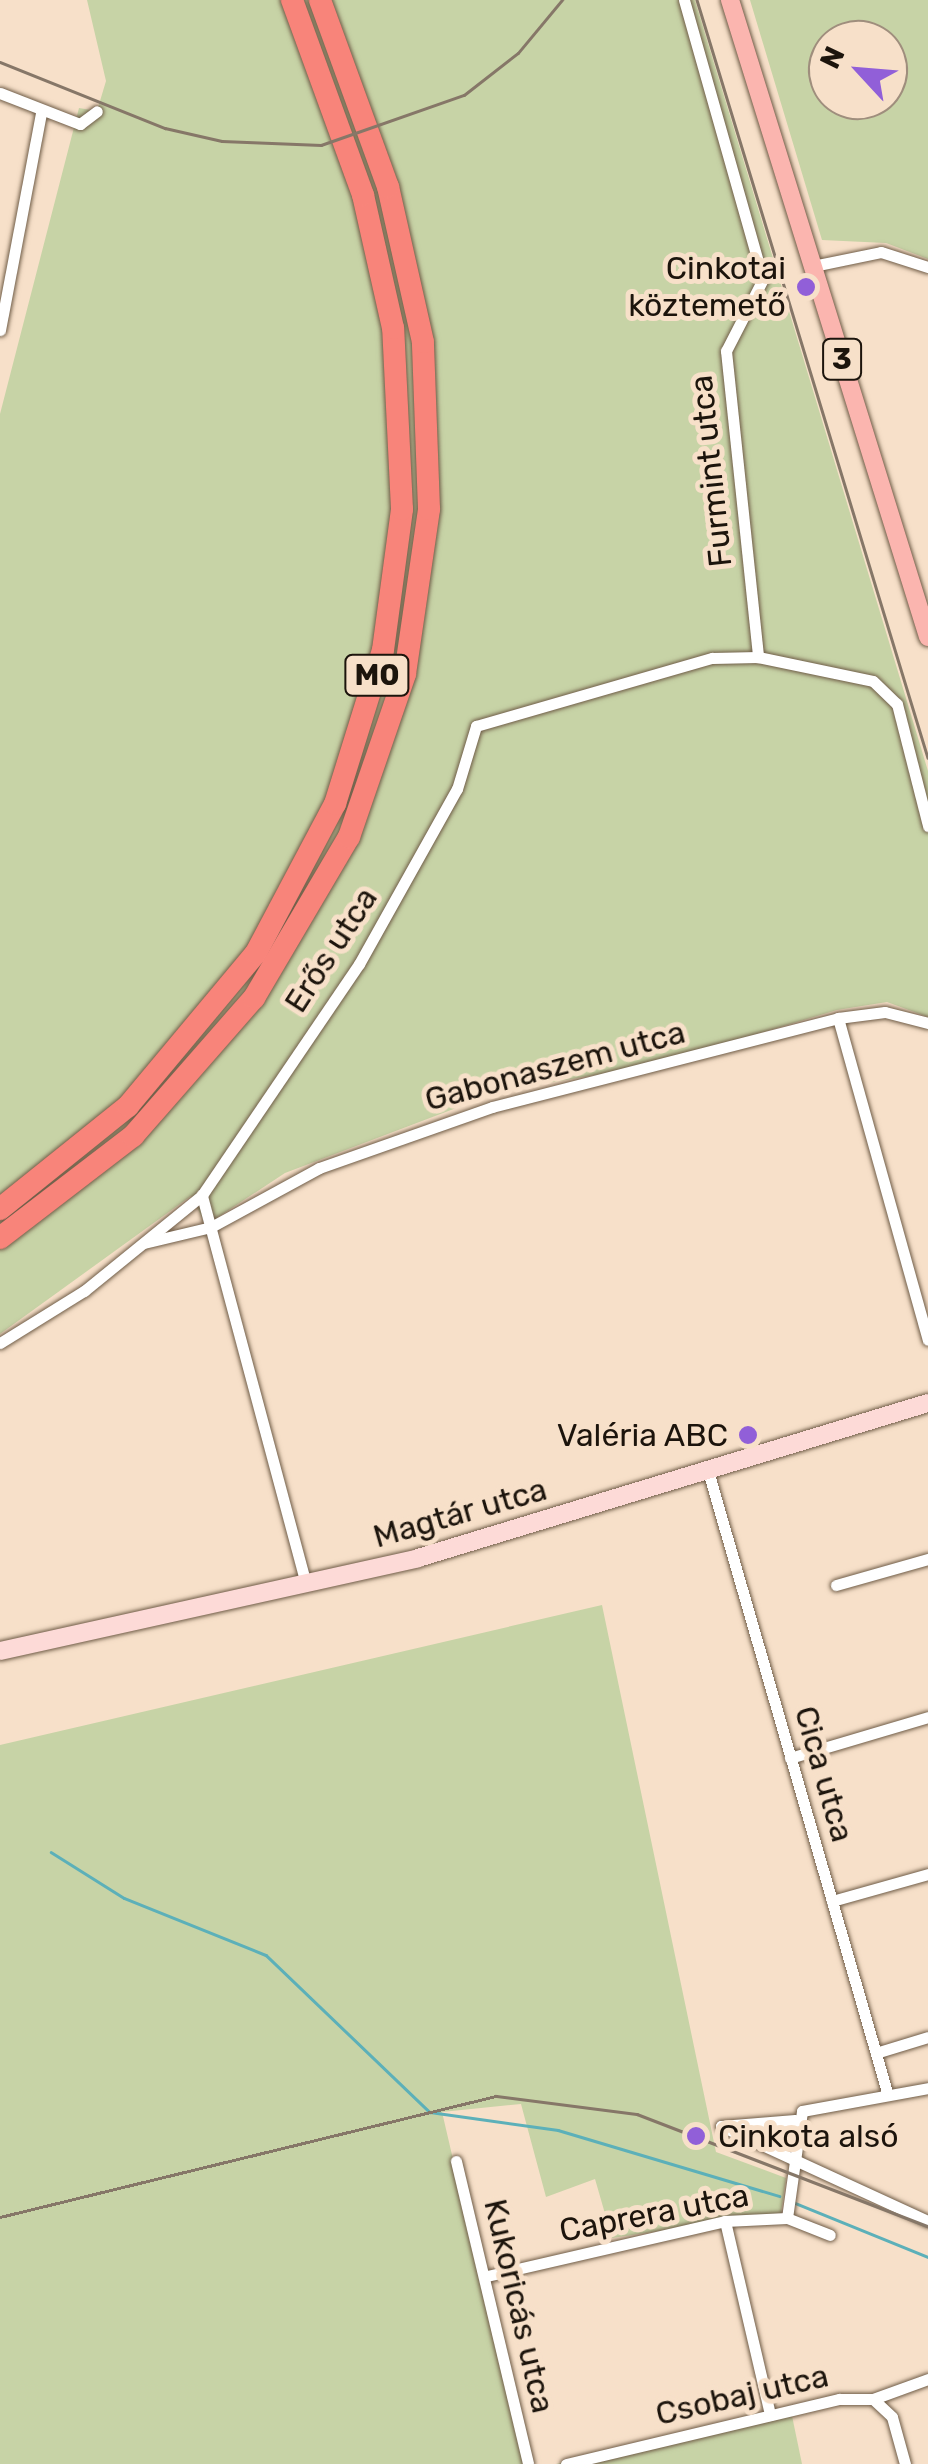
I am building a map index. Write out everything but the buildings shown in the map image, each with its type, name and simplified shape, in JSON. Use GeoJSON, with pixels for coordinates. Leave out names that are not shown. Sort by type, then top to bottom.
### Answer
{"type":"FeatureCollection","features":[{"type":"Feature","properties":{"kind":"highway","name":"M0"},"geometry":{"type":"LineString","coordinates":[[0,1210],[128,1106],[256,953],[334,804],[383,650],[402,496],[394,328],[363,195],[292,0]]}},
{"type":"Feature","properties":{"kind":"highway","name":"M0"},"geometry":{"type":"LineString","coordinates":[[0,1238],[133,1136],[254,998],[349,837],[405,674],[429,508],[423,342],[388,187],[320,0]]}},
{"type":"Feature","properties":{"kind":"main road","name":"3"},"geometry":{"type":"LineString","coordinates":[[730,0],[928,637]]}},
{"type":"Feature","properties":{"kind":"street","name":"Furmint utca"},"geometry":{"type":"LineString","coordinates":[[684,0],[763,280],[726,352],[758,657]]}},
{"type":"Feature","properties":{"kind":"street"},"geometry":{"type":"LineString","coordinates":[[0,93],[80,124],[97,111]]}},
{"type":"Feature","properties":{"kind":"street"},"geometry":{"type":"LineString","coordinates":[[0,326],[41,112]]}},
{"type":"Feature","properties":{"kind":"street"},"geometry":{"type":"LineString","coordinates":[[813,266],[881,252],[928,268]]}},
{"type":"Feature","properties":{"kind":"street","name":"Erős utca"},"geometry":{"type":"LineString","coordinates":[[202,1195],[360,964],[457,789],[476,726],[712,658],[758,657],[873,680],[897,704],[928,826]]}},
{"type":"Feature","properties":{"kind":"street","name":"Gabonaszem utca"},"geometry":{"type":"LineString","coordinates":[[144,1243],[211,1226],[318,1168],[443,1122],[838,1018],[885,1012],[928,1023]]}},
{"type":"Feature","properties":{"kind":"street"},"geometry":{"type":"LineString","coordinates":[[838,1018],[928,1340]]}},
{"type":"Feature","properties":{"kind":"street"},"geometry":{"type":"LineString","coordinates":[[0,1343],[144,1243],[202,1195],[306,1584]]}},
{"type":"Feature","properties":{"kind":"street","name":"Magtár utca"},"geometry":{"type":"LineString","coordinates":[[0,1650],[306,1584],[708,1471],[928,1403]]}},
{"type":"Feature","properties":{"kind":"street","name":"Cica utca"},"geometry":{"type":"LineString","coordinates":[[708,1471],[887,2092]]}},
{"type":"Feature","properties":{"kind":"street"},"geometry":{"type":"LineString","coordinates":[[836,1585],[928,1560]]}},
{"type":"Feature","properties":{"kind":"street"},"geometry":{"type":"LineString","coordinates":[[790,1758],[928,1717]]}},
{"type":"Feature","properties":{"kind":"street"},"geometry":{"type":"LineString","coordinates":[[832,1901],[928,1874]]}},
{"type":"Feature","properties":{"kind":"street"},"geometry":{"type":"LineString","coordinates":[[876,2053],[928,2036]]}},
{"type":"Feature","properties":{"kind":"street"},"geometry":{"type":"LineString","coordinates":[[928,2088],[887,2092],[794,2120],[720,2126],[928,2220]]}},
{"type":"Feature","properties":{"kind":"street"},"geometry":{"type":"LineString","coordinates":[[787,2218],[794,2120]]}},
{"type":"Feature","properties":{"kind":"street","name":"Kukoricás utca"},"geometry":{"type":"LineString","coordinates":[[456,2161],[487,2276],[528,2464]]}},
{"type":"Feature","properties":{"kind":"street","name":"Caprera utca"},"geometry":{"type":"LineString","coordinates":[[487,2276],[725,2222],[787,2218],[830,2235]]}},
{"type":"Feature","properties":{"kind":"street"},"geometry":{"type":"LineString","coordinates":[[725,2222],[770,2415]]}},
{"type":"Feature","properties":{"kind":"street","name":"Csobaj utca"},"geometry":{"type":"LineString","coordinates":[[566,2464],[770,2415],[873,2400],[928,2379]]}},
{"type":"Feature","properties":{"kind":"street"},"geometry":{"type":"LineString","coordinates":[[873,2400],[892,2417],[905,2464]]}},
{"type":"Feature","properties":{"kind":"green space"},"geometry":{"type":"Polygon","coordinates":[[[87,0],[695,0],[928,771],[928,1017],[887,1002],[837,1010],[654,1065],[501,1091],[285,1173],[206,1225],[191,1196],[0,1334],[0,414],[79,108],[97,111],[106,81],[87,0]]]}},
{"type":"Feature","properties":{"kind":"green space"},"geometry":{"type":"Polygon","coordinates":[[[750,0],[928,0],[928,259],[886,243],[822,240],[750,0]]]}},
{"type":"Feature","properties":{"kind":"green space"},"geometry":{"type":"Polygon","coordinates":[[[602,1605],[716,2152],[786,2178],[781,2213],[612,2238],[595,2179],[546,2197],[521,2104],[442,2112],[524,2464],[0,2464],[0,1745],[602,1605]]]}},
{"type":"Feature","properties":{"kind":"green space"},"geometry":{"type":"Polygon","coordinates":[[[791,2411],[802,2464],[556,2464],[791,2411]]]}},
{"type":"Feature","properties":{"kind":"waterway"},"geometry":{"type":"LineString","coordinates":[[51,1852],[124,1898],[266,1955],[430,2112],[558,2130],[779,2196]]}},
{"type":"Feature","properties":{"kind":"waterway"},"geometry":{"type":"LineString","coordinates":[[795,2203],[928,2257]]}},
{"type":"Feature","properties":{"kind":"tram line"},"geometry":{"type":"LineString","coordinates":[[0,62],[165,128],[222,141],[321,145],[464,95],[518,53],[562,0]]}},
{"type":"Feature","properties":{"kind":"tram line"},"geometry":{"type":"LineString","coordinates":[[697,0],[928,758]]}},
{"type":"Feature","properties":{"kind":"tram line"},"geometry":{"type":"LineString","coordinates":[[0,2217],[496,2096],[637,2114],[928,2226]]}},
{"type":"Feature","properties":{"kind":"place","name":"Cinkotai köztemető"},"geometry":{"type":"Point","coordinates":[806,287]}},
{"type":"Feature","properties":{"kind":"place","name":"Valéria ABC"},"geometry":{"type":"Point","coordinates":[748,1435]}},
{"type":"Feature","properties":{"kind":"place","name":"Cinkota alsó"},"geometry":{"type":"Point","coordinates":[696,2136]}}]}
